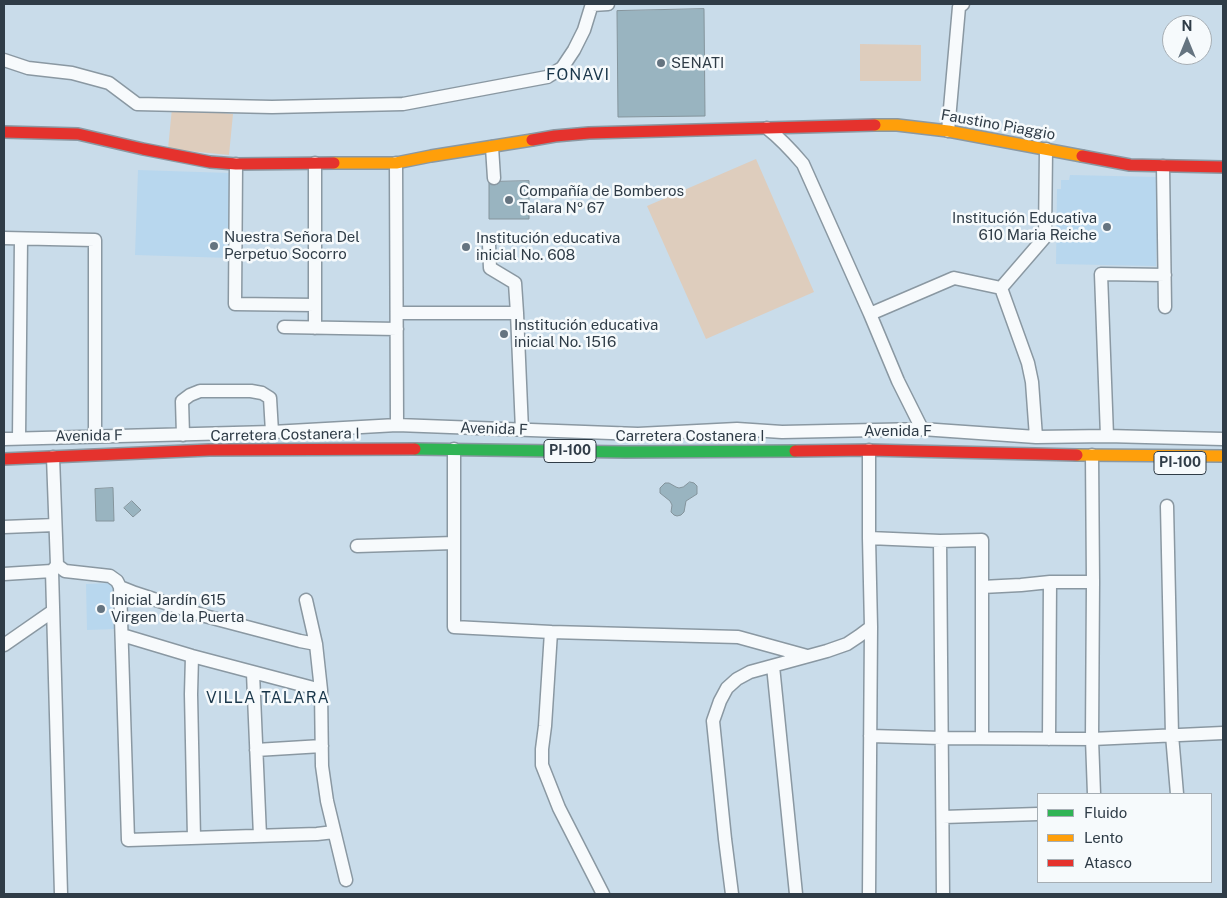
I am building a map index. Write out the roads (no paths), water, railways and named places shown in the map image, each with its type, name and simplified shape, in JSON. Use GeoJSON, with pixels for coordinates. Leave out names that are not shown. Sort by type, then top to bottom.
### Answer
{"type":"FeatureCollection","features":[{"type":"Feature","properties":{"kind":"main road","name":"Faustino Piaggio"},"geometry":{"type":"LineString","coordinates":[[4,132],[78,134],[143,149],[201,160],[236,164],[396,163],[555,136],[589,133],[890,125],[948,131],[1117,163],[1223,167]]}},
{"type":"Feature","properties":{"kind":"main road","name":"Carretera Costanera I"},"geometry":{"type":"LineString","coordinates":[[4,459],[219,450],[454,448],[625,452],[869,450],[1223,456]]}},
{"type":"Feature","properties":{"kind":"main road","name":"Carretera Costanera I"},"geometry":{"type":"LineString","coordinates":[[1137,456],[1204,467]]}},
{"type":"Feature","properties":{"kind":"street"},"geometry":{"type":"LineString","coordinates":[[4,60],[28,68],[72,73],[109,83],[137,104],[272,107],[403,104],[547,76],[562,68],[574,50],[584,30],[592,4],[608,4]]}},
{"type":"Feature","properties":{"kind":"street"},"geometry":{"type":"LineString","coordinates":[[948,131],[960,7],[963,4]]}},
{"type":"Feature","properties":{"kind":"street"},"geometry":{"type":"LineString","coordinates":[[767,128],[792,151],[802,164],[870,314],[898,381],[922,430]]}},
{"type":"Feature","properties":{"kind":"street"},"geometry":{"type":"LineString","coordinates":[[492,147],[494,178]]}},
{"type":"Feature","properties":{"kind":"street"},"geometry":{"type":"LineString","coordinates":[[1000,288],[1045,237],[1046,149]]}},
{"type":"Feature","properties":{"kind":"street"},"geometry":{"type":"LineString","coordinates":[[315,163],[315,328]]}},
{"type":"Feature","properties":{"kind":"street"},"geometry":{"type":"LineString","coordinates":[[396,163],[397,425]]}},
{"type":"Feature","properties":{"kind":"street"},"geometry":{"type":"LineString","coordinates":[[236,164],[235,304],[315,305]]}},
{"type":"Feature","properties":{"kind":"street"},"geometry":{"type":"LineString","coordinates":[[1163,166],[1165,307]]}},
{"type":"Feature","properties":{"kind":"street"},"geometry":{"type":"LineString","coordinates":[[4,238],[95,240],[95,436]]}},
{"type":"Feature","properties":{"kind":"street"},"geometry":{"type":"LineString","coordinates":[[19,438],[20,238]]}},
{"type":"Feature","properties":{"kind":"street"},"geometry":{"type":"LineString","coordinates":[[489,244],[490,268],[515,283],[522,430]]}},
{"type":"Feature","properties":{"kind":"street"},"geometry":{"type":"LineString","coordinates":[[1107,436],[1101,274],[1165,275]]}},
{"type":"Feature","properties":{"kind":"street"},"geometry":{"type":"LineString","coordinates":[[870,314],[954,278],[1000,288]]}},
{"type":"Feature","properties":{"kind":"street"},"geometry":{"type":"LineString","coordinates":[[1000,288],[1028,363],[1032,382],[1036,437]]}},
{"type":"Feature","properties":{"kind":"street"},"geometry":{"type":"LineString","coordinates":[[397,313],[517,313]]}},
{"type":"Feature","properties":{"kind":"street"},"geometry":{"type":"LineString","coordinates":[[284,328],[397,329]]}},
{"type":"Feature","properties":{"kind":"street"},"geometry":{"type":"LineString","coordinates":[[183,435],[182,401],[200,391],[262,393],[270,398],[272,432]]}},
{"type":"Feature","properties":{"kind":"street","name":"Avenida F"},"geometry":{"type":"LineString","coordinates":[[4,439],[272,432],[397,425],[638,434],[737,430],[782,432],[922,430],[1036,437],[1107,436],[1223,440]]}},
{"type":"Feature","properties":{"kind":"street"},"geometry":{"type":"LineString","coordinates":[[454,448],[454,627],[550,632],[738,637],[807,656]]}},
{"type":"Feature","properties":{"kind":"street"},"geometry":{"type":"LineString","coordinates":[[869,450],[871,627],[869,894]]}},
{"type":"Feature","properties":{"kind":"street"},"geometry":{"type":"LineString","coordinates":[[1092,455],[1092,739],[1094,793]]}},
{"type":"Feature","properties":{"kind":"street"},"geometry":{"type":"LineString","coordinates":[[52,457],[55,525],[53,611],[62,894]]}},
{"type":"Feature","properties":{"kind":"street"},"geometry":{"type":"LineString","coordinates":[[1167,506],[1172,735],[1177,793]]}},
{"type":"Feature","properties":{"kind":"street"},"geometry":{"type":"LineString","coordinates":[[4,527],[55,525]]}},
{"type":"Feature","properties":{"kind":"street"},"geometry":{"type":"LineString","coordinates":[[869,538],[982,540],[982,738]]}},
{"type":"Feature","properties":{"kind":"street"},"geometry":{"type":"LineString","coordinates":[[940,540],[943,894]]}},
{"type":"Feature","properties":{"kind":"street"},"geometry":{"type":"LineString","coordinates":[[357,546],[454,543]]}},
{"type":"Feature","properties":{"kind":"street"},"geometry":{"type":"LineString","coordinates":[[4,574],[54,568],[110,576],[116,580],[120,587],[128,840],[334,832]]}},
{"type":"Feature","properties":{"kind":"street"},"geometry":{"type":"LineString","coordinates":[[982,587],[1050,582],[1093,582]]}},
{"type":"Feature","properties":{"kind":"street"},"geometry":{"type":"LineString","coordinates":[[1049,739],[1050,582]]}},
{"type":"Feature","properties":{"kind":"street"},"geometry":{"type":"LineString","coordinates":[[120,587],[205,616],[316,644]]}},
{"type":"Feature","properties":{"kind":"street"},"geometry":{"type":"LineString","coordinates":[[306,600],[316,644],[320,690],[322,766],[327,801],[346,880]]}},
{"type":"Feature","properties":{"kind":"street"},"geometry":{"type":"LineString","coordinates":[[4,645],[53,611]]}},
{"type":"Feature","properties":{"kind":"street"},"geometry":{"type":"LineString","coordinates":[[732,894],[713,721],[720,701],[727,688],[737,679],[750,672],[847,644],[871,627]]}},
{"type":"Feature","properties":{"kind":"street"},"geometry":{"type":"LineString","coordinates":[[550,632],[542,765],[559,808],[603,894]]}},
{"type":"Feature","properties":{"kind":"street"},"geometry":{"type":"LineString","coordinates":[[122,635],[253,673],[320,690]]}},
{"type":"Feature","properties":{"kind":"street"},"geometry":{"type":"LineString","coordinates":[[192,656],[194,838]]}},
{"type":"Feature","properties":{"kind":"street"},"geometry":{"type":"LineString","coordinates":[[773,666],[796,894]]}},
{"type":"Feature","properties":{"kind":"street"},"geometry":{"type":"LineString","coordinates":[[253,673],[260,836]]}},
{"type":"Feature","properties":{"kind":"street"},"geometry":{"type":"LineString","coordinates":[[870,736],[1092,739],[1223,733]]}},
{"type":"Feature","properties":{"kind":"street"},"geometry":{"type":"LineString","coordinates":[[256,750],[322,746]]}},
{"type":"Feature","properties":{"kind":"street"},"geometry":{"type":"LineString","coordinates":[[942,817],[1037,814]]}},
{"type":"Feature","properties":{"kind":"place","name":"SENATI"},"geometry":{"type":"Point","coordinates":[661,63]}},
{"type":"Feature","properties":{"kind":"place","name":"Compañía de Bomberos Talara Nº 67"},"geometry":{"type":"Point","coordinates":[509,200]}},
{"type":"Feature","properties":{"kind":"place","name":"Institución Educativa 610 Maria Reiche"},"geometry":{"type":"Point","coordinates":[1107,227]}},
{"type":"Feature","properties":{"kind":"place","name":"Nuestra Señora Del Perpetuo Socorro"},"geometry":{"type":"Point","coordinates":[214,246]}},
{"type":"Feature","properties":{"kind":"place","name":"Institución educativa inicial No. 608"},"geometry":{"type":"Point","coordinates":[466,247]}},
{"type":"Feature","properties":{"kind":"place","name":"Institución educativa inicial No. 1516"},"geometry":{"type":"Point","coordinates":[504,334]}},
{"type":"Feature","properties":{"kind":"place","name":"Inicial Jardín 615 Virgen de la Puerta"},"geometry":{"type":"Point","coordinates":[101,609]}},
{"type":"Feature","properties":{"kind":"district","name":"FONAVI"},"geometry":{"type":"Point","coordinates":[578,75]}},
{"type":"Feature","properties":{"kind":"district","name":"VILLA TALARA"},"geometry":{"type":"Point","coordinates":[268,698]}}]}
